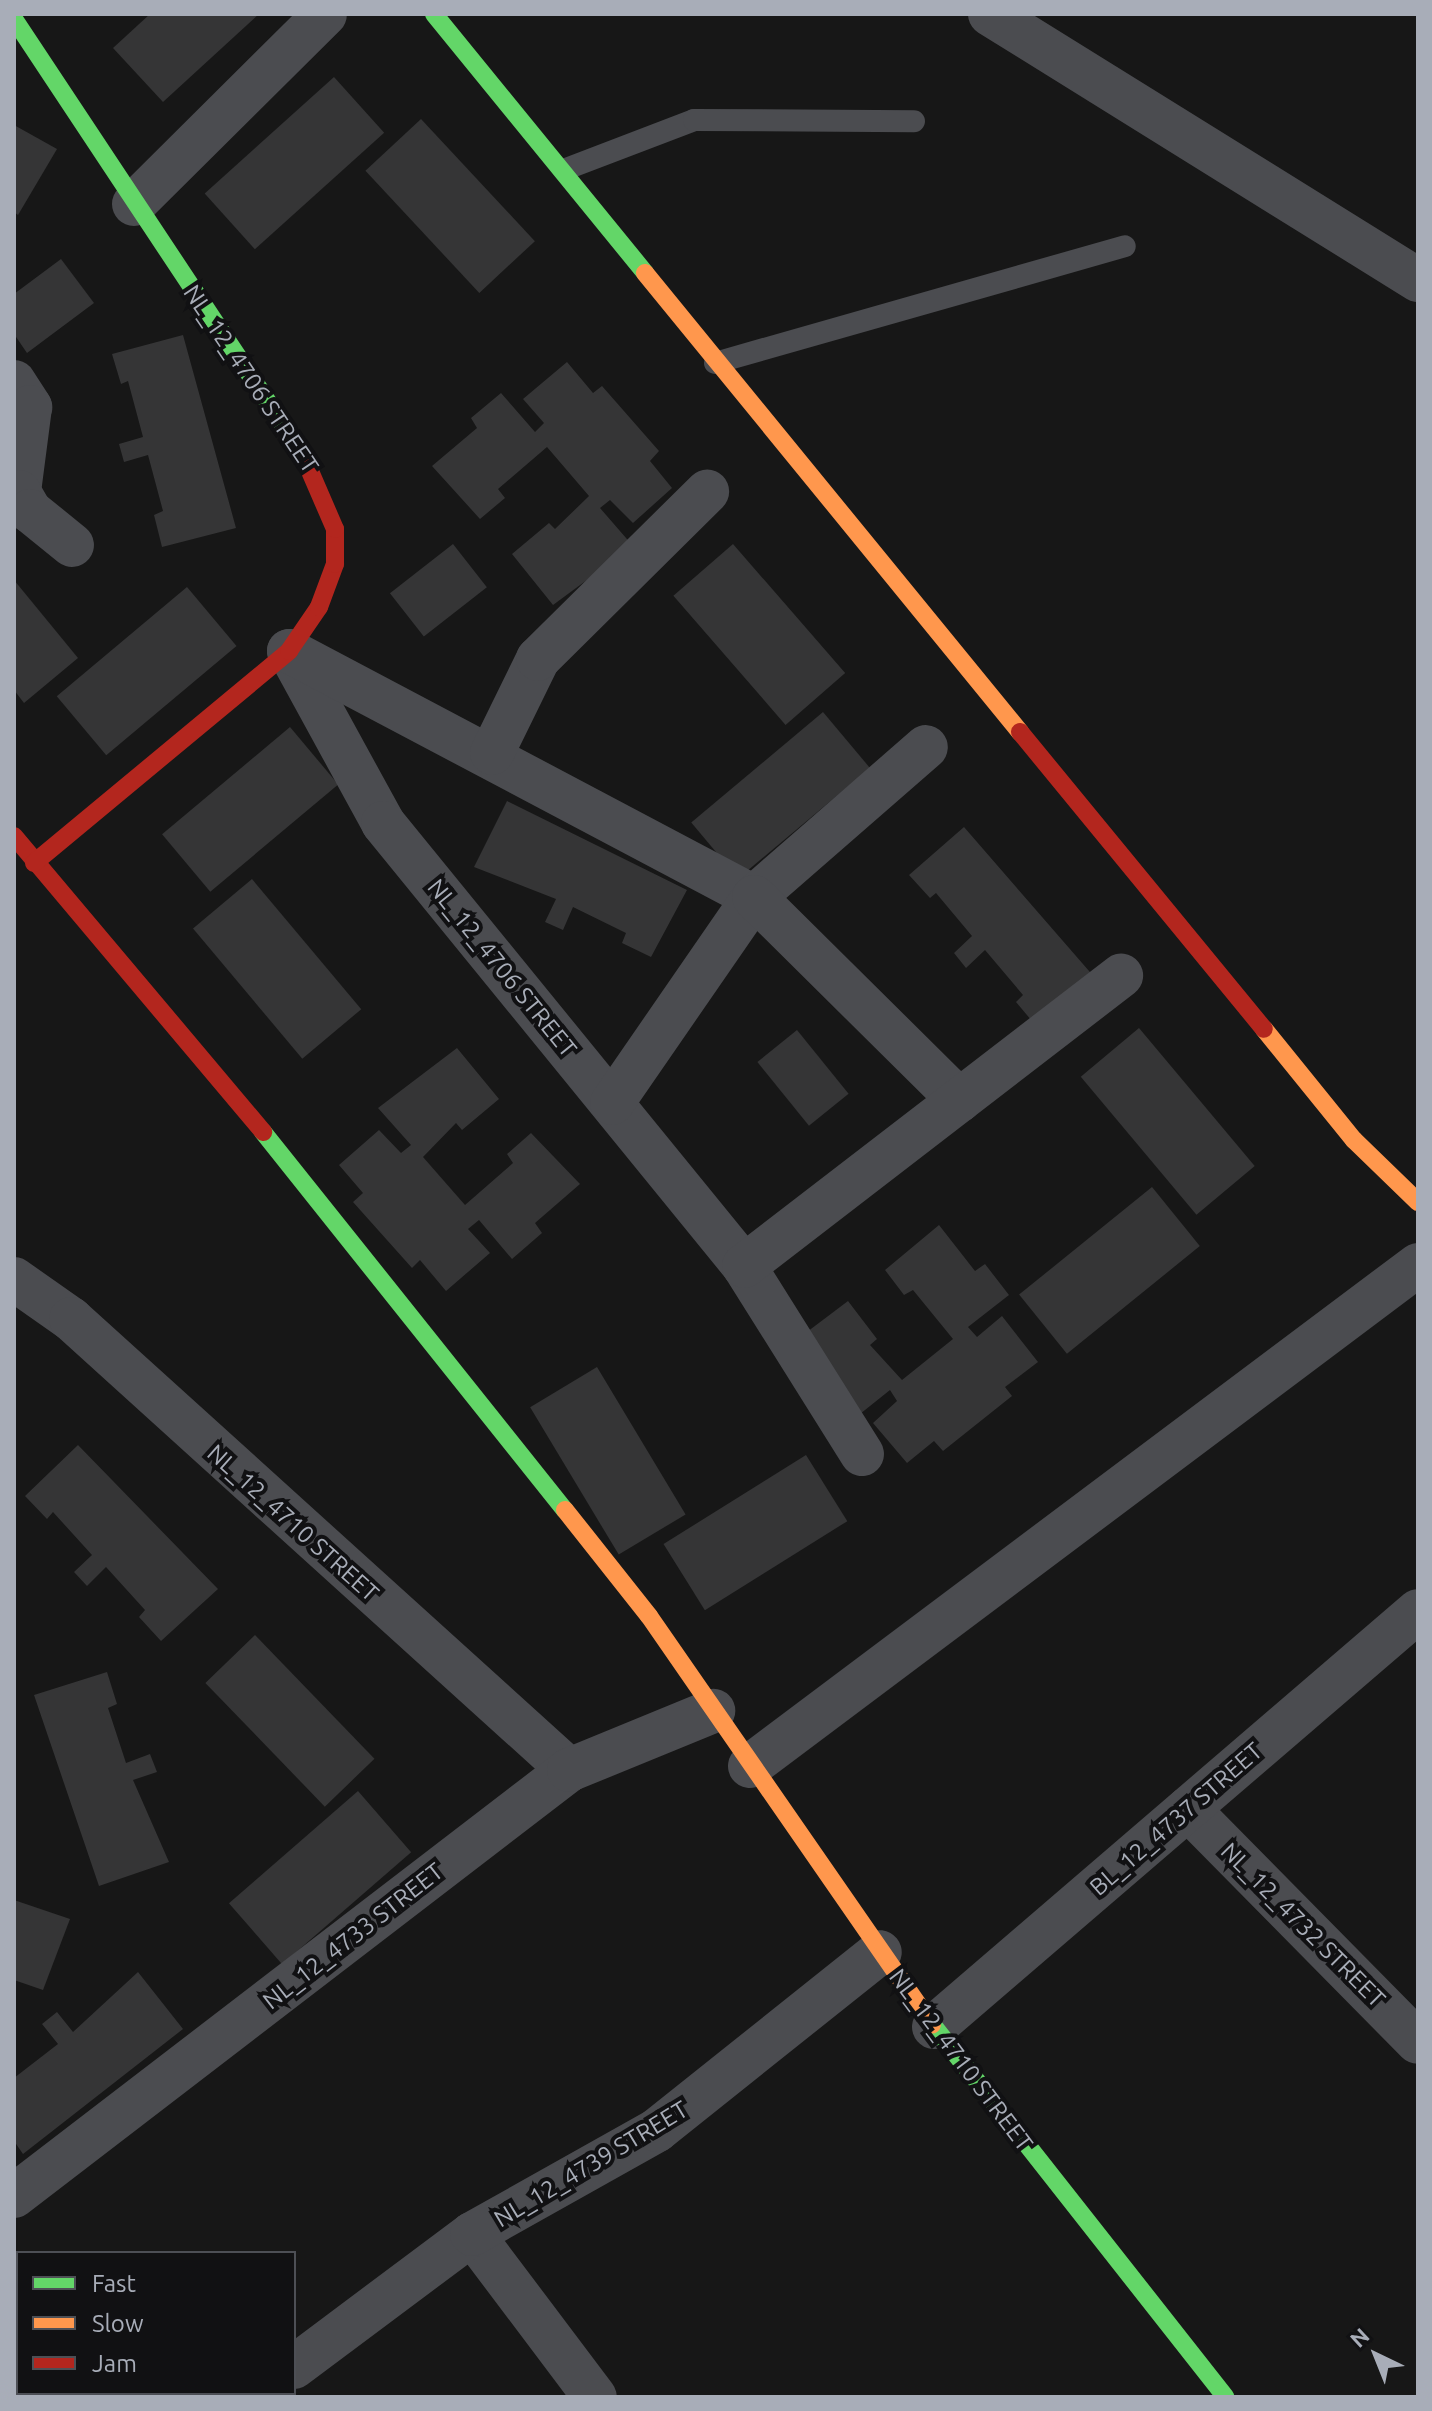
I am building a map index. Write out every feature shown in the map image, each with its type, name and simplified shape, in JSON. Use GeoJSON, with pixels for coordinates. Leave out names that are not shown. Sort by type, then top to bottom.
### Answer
{"type":"FeatureCollection","features":[{"type":"Feature","properties":{"kind":"street"},"geometry":{"type":"LineString","coordinates":[[134,204],[325,14]]}},
{"type":"Feature","properties":{"kind":"street"},"geometry":{"type":"LineString","coordinates":[[434,14],[566,169],[715,363],[1354,1140],[1418,1202]]}},
{"type":"Feature","properties":{"kind":"street"},"geometry":{"type":"LineString","coordinates":[[990,14],[1418,280]]}},
{"type":"Feature","properties":{"kind":"street","name":"NL_12_4706 STREET"},"geometry":{"type":"LineString","coordinates":[[14,19],[327,500],[335,564],[319,607],[289,651],[34,863]]}},
{"type":"Feature","properties":{"kind":"street"},"geometry":{"type":"LineString","coordinates":[[14,382],[30,407],[19,492],[30,511],[72,545]]}},
{"type":"Feature","properties":{"kind":"street"},"geometry":{"type":"LineString","coordinates":[[492,753],[538,659],[707,492]]}},
{"type":"Feature","properties":{"kind":"street"},"geometry":{"type":"LineString","coordinates":[[289,651],[492,753],[754,897],[959,1100]]}},
{"type":"Feature","properties":{"kind":"street","name":"NL_12_4706 STREET"},"geometry":{"type":"LineString","coordinates":[[289,651],[383,823],[744,1266],[862,1454]]}},
{"type":"Feature","properties":{"kind":"street"},"geometry":{"type":"LineString","coordinates":[[612,1103],[754,897],[926,747]]}},
{"type":"Feature","properties":{"kind":"street","name":"NL_12_4710 STREET"},"geometry":{"type":"LineString","coordinates":[[14,836],[334,1216],[649,1616],[750,1766],[934,2027],[1225,2397]]}},
{"type":"Feature","properties":{"kind":"street"},"geometry":{"type":"LineString","coordinates":[[744,1266],[1121,976]]}},
{"type":"Feature","properties":{"kind":"street"},"geometry":{"type":"LineString","coordinates":[[750,1766],[1418,1265]]}},
{"type":"Feature","properties":{"kind":"street","name":"NL_12_4710 STREET"},"geometry":{"type":"LineString","coordinates":[[14,1279],[71,1319],[569,1770]]}},
{"type":"Feature","properties":{"kind":"street","name":"BL_12_4737 STREET"},"geometry":{"type":"LineString","coordinates":[[934,2027],[1418,1611]]}},
{"type":"Feature","properties":{"kind":"street","name":"NL_12_4733 STREET"},"geometry":{"type":"LineString","coordinates":[[14,2196],[569,1770],[713,1711]]}},
{"type":"Feature","properties":{"kind":"street","name":"NL_12_4732 STREET"},"geometry":{"type":"LineString","coordinates":[[1188,1809],[1416,2034]]}},
{"type":"Feature","properties":{"kind":"street","name":"NL_12_4739 STREET"},"geometry":{"type":"LineString","coordinates":[[296,2366],[472,2234],[657,2130],[880,1952]]}},
{"type":"Feature","properties":{"kind":"street"},"geometry":{"type":"LineString","coordinates":[[472,2234],[595,2397]]}},
{"type":"Feature","properties":{"kind":"lane"},"geometry":{"type":"LineString","coordinates":[[566,169],[694,120],[914,121]]}},
{"type":"Feature","properties":{"kind":"lane"},"geometry":{"type":"LineString","coordinates":[[715,363],[1125,246]]}},
{"type":"Feature","properties":{"kind":"building"},"geometry":{"type":"Polygon","coordinates":[[[150,14],[259,14],[163,102],[113,48],[150,14]]]}},
{"type":"Feature","properties":{"kind":"building"},"geometry":{"type":"Polygon","coordinates":[[[334,77],[384,133],[255,249],[205,193],[334,77]]]}},
{"type":"Feature","properties":{"kind":"building"},"geometry":{"type":"Polygon","coordinates":[[[421,119],[535,241],[479,293],[365,171],[421,119]]]}},
{"type":"Feature","properties":{"kind":"building"},"geometry":{"type":"Polygon","coordinates":[[[14,125],[57,149],[18,215],[14,212],[14,125]]]}},
{"type":"Feature","properties":{"kind":"building"},"geometry":{"type":"Polygon","coordinates":[[[61,259],[94,303],[27,353],[14,334],[14,294],[61,259]]]}},
{"type":"Feature","properties":{"kind":"building"},"geometry":{"type":"Polygon","coordinates":[[[183,335],[236,528],[162,547],[154,515],[163,511],[148,455],[124,462],[119,444],[143,437],[128,381],[121,384],[112,354],[183,335]]]}},
{"type":"Feature","properties":{"kind":"building"},"geometry":{"type":"Polygon","coordinates":[[[567,362],[593,393],[602,386],[659,451],[650,461],[672,488],[633,523],[610,500],[600,508],[633,546],[553,605],[512,554],[549,523],[555,529],[589,496],[547,447],[498,489],[505,498],[480,519],[432,466],[477,428],[471,418],[501,393],[535,432],[544,423],[523,399],[567,362]]]}},
{"type":"Feature","properties":{"kind":"building"},"geometry":{"type":"Polygon","coordinates":[[[453,544],[487,587],[424,637],[390,593],[453,544]]]}},
{"type":"Feature","properties":{"kind":"building"},"geometry":{"type":"Polygon","coordinates":[[[733,544],[845,673],[786,725],[673,596],[733,544]]]}},
{"type":"Feature","properties":{"kind":"building"},"geometry":{"type":"Polygon","coordinates":[[[14,580],[78,658],[24,703],[14,690],[14,580]]]}},
{"type":"Feature","properties":{"kind":"building"},"geometry":{"type":"Polygon","coordinates":[[[187,587],[236,646],[106,755],[57,696],[187,587]]]}},
{"type":"Feature","properties":{"kind":"building"},"geometry":{"type":"Polygon","coordinates":[[[823,712],[870,768],[738,878],[691,823],[823,712]]]}},
{"type":"Feature","properties":{"kind":"building"},"geometry":{"type":"Polygon","coordinates":[[[290,727],[338,784],[210,892],[162,834],[290,727]]]}},
{"type":"Feature","properties":{"kind":"building"},"geometry":{"type":"Polygon","coordinates":[[[507,801],[687,890],[651,957],[622,943],[626,933],[573,907],[563,930],[545,922],[556,899],[474,867],[507,801]]]}},
{"type":"Feature","properties":{"kind":"building"},"geometry":{"type":"Polygon","coordinates":[[[964,827],[1096,979],[1037,1027],[1016,1002],[1023,995],[985,950],[966,968],[954,953],[972,936],[936,893],[930,898],[909,875],[964,827]]]}},
{"type":"Feature","properties":{"kind":"building"},"geometry":{"type":"Polygon","coordinates":[[[252,879],[361,1009],[302,1059],[193,928],[252,879]]]}},
{"type":"Feature","properties":{"kind":"building"},"geometry":{"type":"Polygon","coordinates":[[[1139,1028],[1255,1166],[1196,1215],[1081,1077],[1139,1028]]]}},
{"type":"Feature","properties":{"kind":"building"},"geometry":{"type":"Polygon","coordinates":[[[797,1030],[849,1094],[809,1126],[757,1062],[797,1030]]]}},
{"type":"Feature","properties":{"kind":"building"},"geometry":{"type":"Polygon","coordinates":[[[457,1048],[499,1099],[462,1130],[456,1123],[423,1157],[465,1205],[513,1163],[507,1154],[531,1133],[580,1184],[535,1223],[542,1233],[512,1259],[479,1220],[468,1229],[490,1253],[446,1291],[420,1260],[412,1268],[353,1202],[363,1193],[339,1165],[379,1130],[401,1153],[411,1145],[378,1108],[457,1048]]]}},
{"type":"Feature","properties":{"kind":"building"},"geometry":{"type":"Polygon","coordinates":[[[1152,1187],[1200,1246],[1067,1354],[1019,1295],[1152,1187]]]}},
{"type":"Feature","properties":{"kind":"building"},"geometry":{"type":"Polygon","coordinates":[[[939,1225],[975,1271],[985,1264],[1009,1295],[968,1327],[977,1337],[1002,1316],[1038,1362],[1005,1387],[1012,1396],[943,1451],[934,1441],[907,1463],[873,1423],[897,1401],[890,1390],[850,1422],[795,1341],[848,1301],[877,1339],[870,1345],[902,1380],[953,1339],[913,1290],[904,1295],[885,1270],[939,1225]]]}},
{"type":"Feature","properties":{"kind":"building"},"geometry":{"type":"Polygon","coordinates":[[[597,1367],[686,1514],[619,1555],[530,1407],[597,1367]]]}},
{"type":"Feature","properties":{"kind":"building"},"geometry":{"type":"Polygon","coordinates":[[[78,1445],[218,1589],[161,1641],[139,1617],[145,1610],[106,1567],[87,1586],[74,1572],[92,1555],[53,1512],[47,1519],[25,1496],[78,1445]]]}},
{"type":"Feature","properties":{"kind":"building"},"geometry":{"type":"Polygon","coordinates":[[[806,1455],[847,1521],[705,1610],[664,1544],[806,1455]]]}},
{"type":"Feature","properties":{"kind":"building"},"geometry":{"type":"Polygon","coordinates":[[[255,1635],[374,1759],[325,1807],[205,1683],[255,1635]]]}},
{"type":"Feature","properties":{"kind":"building"},"geometry":{"type":"Polygon","coordinates":[[[107,1672],[117,1704],[108,1708],[126,1763],[150,1754],[157,1772],[133,1780],[169,1862],[99,1886],[34,1695],[107,1672]]]}},
{"type":"Feature","properties":{"kind":"building"},"geometry":{"type":"Polygon","coordinates":[[[358,1791],[411,1852],[282,1964],[229,1903],[358,1791]]]}},
{"type":"Feature","properties":{"kind":"building"},"geometry":{"type":"Polygon","coordinates":[[[14,1900],[70,1919],[43,1990],[14,1980],[14,1900]]]}},
{"type":"Feature","properties":{"kind":"building"},"geometry":{"type":"Polygon","coordinates":[[[138,1972],[183,2029],[23,2154],[14,2141],[14,2078],[58,2044],[42,2024],[57,2012],[73,2032],[138,1972]]]}},
{"type":"Feature","properties":{"kind":"traffic: fast"},"geometry":{"type":"LineString","coordinates":[[434,14],[645,273]]}},
{"type":"Feature","properties":{"kind":"traffic: fast"},"geometry":{"type":"LineString","coordinates":[[14,19],[303,455]]}},
{"type":"Feature","properties":{"kind":"traffic: fast"},"geometry":{"type":"LineString","coordinates":[[263,1132],[565,1510]]}},
{"type":"Feature","properties":{"kind":"traffic: fast"},"geometry":{"type":"LineString","coordinates":[[932,2024],[1225,2397]]}},
{"type":"Feature","properties":{"kind":"traffic: slow"},"geometry":{"type":"LineString","coordinates":[[645,273],[1020,732]]}},
{"type":"Feature","properties":{"kind":"traffic: slow"},"geometry":{"type":"LineString","coordinates":[[1264,1029],[1354,1140],[1418,1202]]}},
{"type":"Feature","properties":{"kind":"traffic: slow"},"geometry":{"type":"LineString","coordinates":[[565,1510],[649,1616],[932,2024]]}},
{"type":"Feature","properties":{"kind":"traffic: jam"},"geometry":{"type":"LineString","coordinates":[[34,863],[289,651],[319,607],[335,564],[335,529],[303,455]]}},
{"type":"Feature","properties":{"kind":"traffic: jam"},"geometry":{"type":"LineString","coordinates":[[1020,732],[1264,1029]]}},
{"type":"Feature","properties":{"kind":"traffic: jam"},"geometry":{"type":"LineString","coordinates":[[14,836],[263,1132]]}}]}
